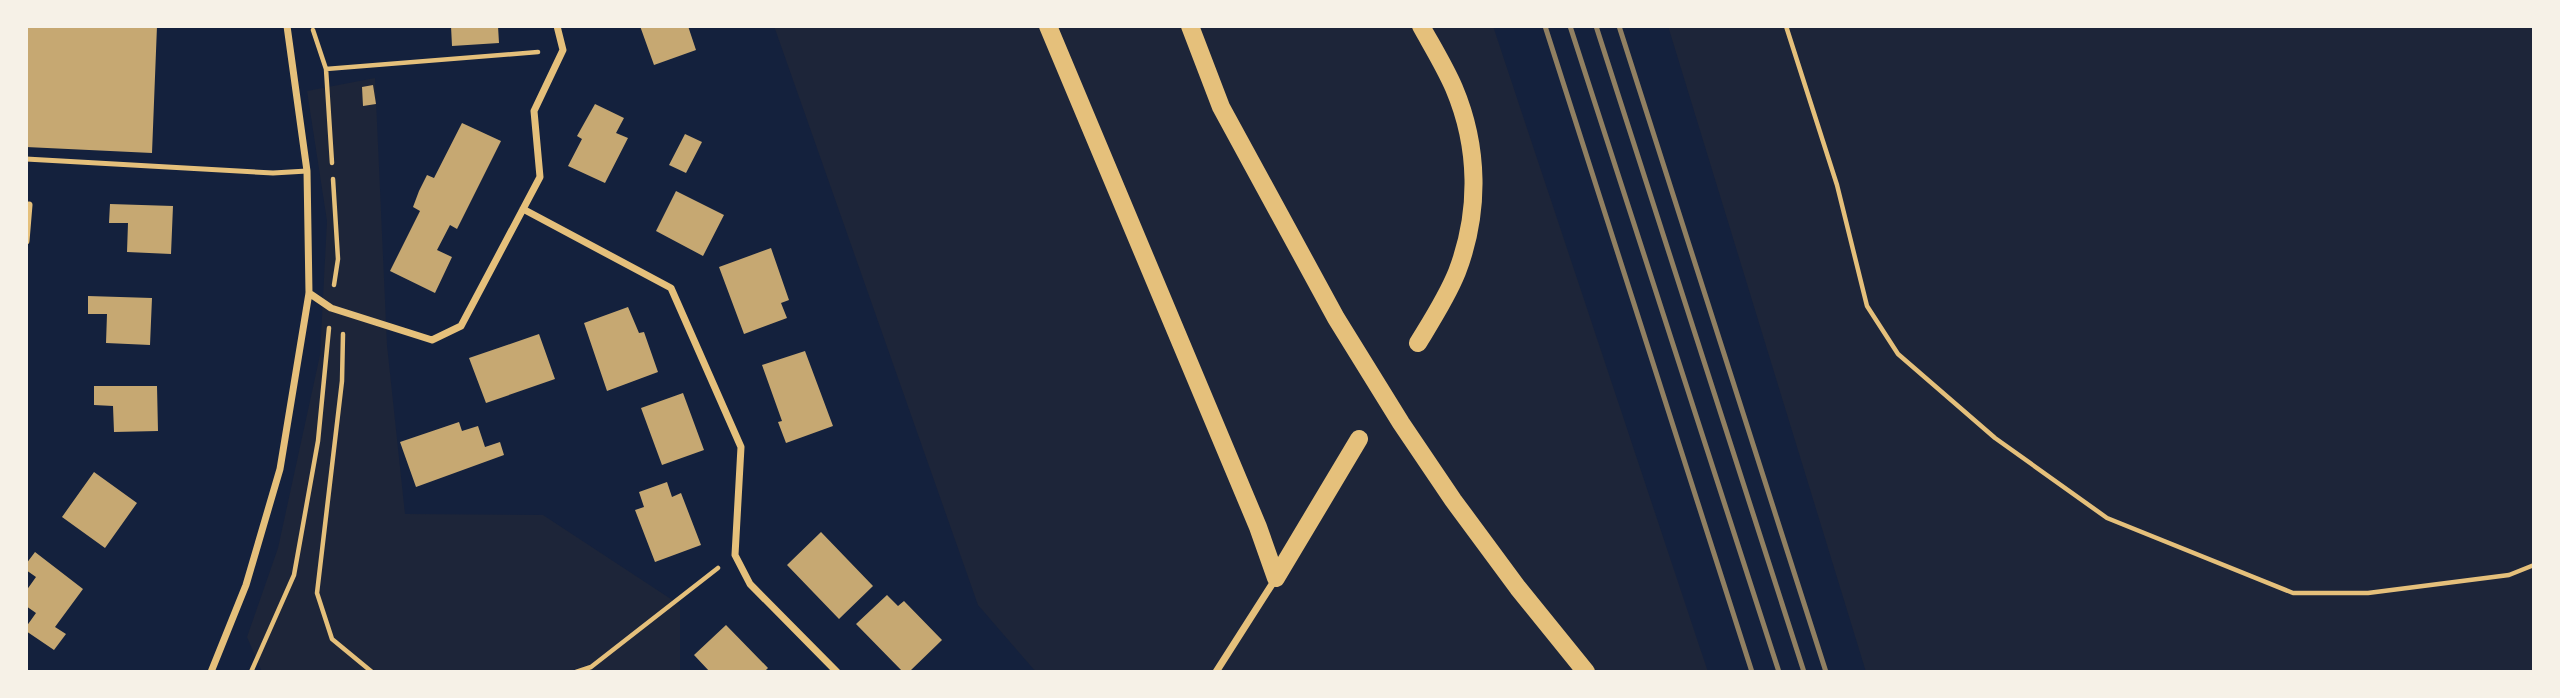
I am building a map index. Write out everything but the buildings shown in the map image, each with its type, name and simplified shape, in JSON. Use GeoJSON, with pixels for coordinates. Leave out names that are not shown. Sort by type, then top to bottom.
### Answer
{"type":"FeatureCollection","features":[{"type":"Feature","properties":{"kind":"main road"},"geometry":{"type":"LineString","coordinates":[[1048,26],[1258,527],[1276,578]]}},
{"type":"Feature","properties":{"kind":"main road"},"geometry":{"type":"LineString","coordinates":[[1190,26],[1222,107],[1336,317],[1401,423],[1485,544],[1586,672]]}},
{"type":"Feature","properties":{"kind":"main road"},"geometry":{"type":"LineString","coordinates":[[1418,343],[1457,272],[1470,230],[1475,191],[1471,145],[1454,89],[1421,26]]}},
{"type":"Feature","properties":{"kind":"main road"},"geometry":{"type":"LineString","coordinates":[[1276,578],[1359,439]]}},
{"type":"Feature","properties":{"kind":"street"},"geometry":{"type":"LineString","coordinates":[[211,672],[246,585],[280,469],[309,293],[307,171],[287,26]]}},
{"type":"Feature","properties":{"kind":"street"},"geometry":{"type":"LineString","coordinates":[[309,293],[331,308],[432,340],[461,326],[540,177],[534,111],[563,50],[557,26]]}},
{"type":"Feature","properties":{"kind":"street"},"geometry":{"type":"LineString","coordinates":[[26,242],[29,205]]}},
{"type":"Feature","properties":{"kind":"street"},"geometry":{"type":"LineString","coordinates":[[523,209],[671,288],[741,447],[735,555],[750,584],[837,672]]}},
{"type":"Feature","properties":{"kind":"street"},"geometry":{"type":"LineString","coordinates":[[1216,672],[1276,578]]}},
{"type":"Feature","properties":{"kind":"lane"},"geometry":{"type":"LineString","coordinates":[[26,159],[273,173],[307,171]]}},
{"type":"Feature","properties":{"kind":"path"},"geometry":{"type":"LineString","coordinates":[[1786,26],[1837,186],[1867,306],[1898,354],[1995,438],[2107,518],[2293,593],[2368,593],[2508,575],[2534,565]]}},
{"type":"Feature","properties":{"kind":"path"},"geometry":{"type":"LineString","coordinates":[[326,69],[563,50]]}},
{"type":"Feature","properties":{"kind":"path"},"geometry":{"type":"LineString","coordinates":[[343,312],[342,381],[317,593],[332,639],[372,672]]}},
{"type":"Feature","properties":{"kind":"path"},"geometry":{"type":"LineString","coordinates":[[576,672],[588,670],[735,555]]}},
{"type":"Feature","properties":{"kind":"shaded area"},"geometry":{"type":"Polygon","coordinates":[[[774,26],[1493,26],[1708,672],[1036,672],[978,605],[774,26]]]}},
{"type":"Feature","properties":{"kind":"shaded area"},"geometry":{"type":"Polygon","coordinates":[[[1668,26],[2534,26],[2534,672],[1866,672],[1668,26]]]}},
{"type":"Feature","properties":{"kind":"shaded area"},"geometry":{"type":"Polygon","coordinates":[[[375,78],[387,345],[405,514],[543,515],[680,605],[680,672],[262,672],[247,637],[278,548],[320,355],[327,221],[307,91],[375,78]]]}},
{"type":"Feature","properties":{"kind":"railway"},"geometry":{"type":"LineString","coordinates":[[1545,26],[1752,672]]}},
{"type":"Feature","properties":{"kind":"railway"},"geometry":{"type":"LineString","coordinates":[[1570,26],[1779,672]]}},
{"type":"Feature","properties":{"kind":"railway"},"geometry":{"type":"LineString","coordinates":[[1596,26],[1804,672]]}},
{"type":"Feature","properties":{"kind":"railway"},"geometry":{"type":"LineString","coordinates":[[1619,26],[1826,672]]}}]}
